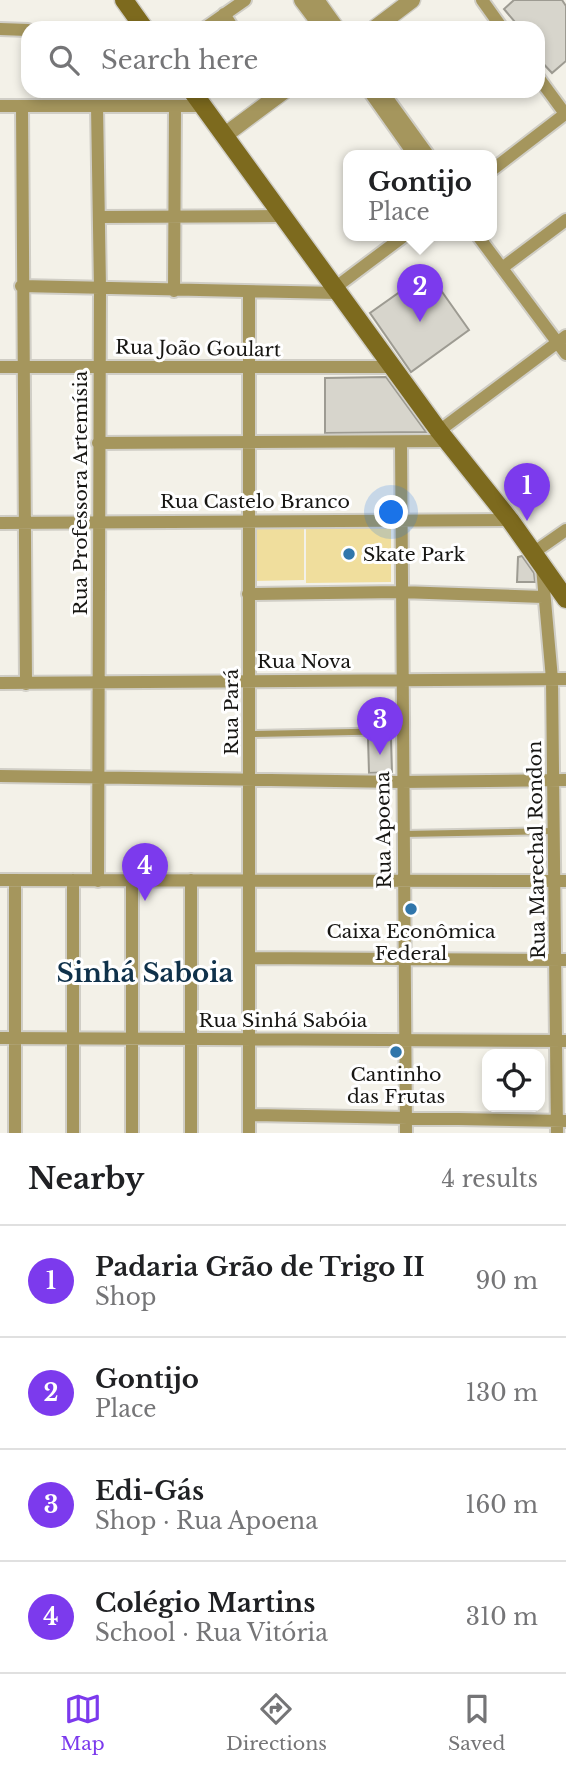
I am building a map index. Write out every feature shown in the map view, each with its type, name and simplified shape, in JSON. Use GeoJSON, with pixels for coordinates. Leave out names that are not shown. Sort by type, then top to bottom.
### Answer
{"type":"FeatureCollection","features":[{"type":"Feature","properties":{"kind":"main road"},"geometry":{"type":"LineString","coordinates":[[124,0],[139,21]]}},
{"type":"Feature","properties":{"kind":"main road"},"geometry":{"type":"LineString","coordinates":[[197,98],[443,436],[510,520],[566,599]]}},
{"type":"Feature","properties":{"kind":"street"},"geometry":{"type":"LineString","coordinates":[[215,21],[245,0]]}},
{"type":"Feature","properties":{"kind":"street"},"geometry":{"type":"LineString","coordinates":[[302,0],[318,21]]}},
{"type":"Feature","properties":{"kind":"street"},"geometry":{"type":"LineString","coordinates":[[316,0],[331,21]]}},
{"type":"Feature","properties":{"kind":"street"},"geometry":{"type":"LineString","coordinates":[[384,21],[412,0]]}},
{"type":"Feature","properties":{"kind":"street"},"geometry":{"type":"LineString","coordinates":[[482,0],[497,21]]}},
{"type":"Feature","properties":{"kind":"street"},"geometry":{"type":"LineString","coordinates":[[224,15],[228,21]]}},
{"type":"Feature","properties":{"kind":"street"},"geometry":{"type":"LineString","coordinates":[[0,29],[21,30]]}},
{"type":"Feature","properties":{"kind":"street"},"geometry":{"type":"LineString","coordinates":[[497,166],[566,115],[545,86]]}},
{"type":"Feature","properties":{"kind":"street"},"geometry":{"type":"LineString","coordinates":[[0,106],[174,106],[197,98]]}},
{"type":"Feature","properties":{"kind":"street"},"geometry":{"type":"LineString","coordinates":[[225,135],[272,98]]}},
{"type":"Feature","properties":{"kind":"street"},"geometry":{"type":"LineString","coordinates":[[374,98],[411,150]]}},
{"type":"Feature","properties":{"kind":"street"},"geometry":{"type":"LineString","coordinates":[[387,98],[425,150]]}},
{"type":"Feature","properties":{"kind":"street","name":"Rua Professora Artemísia"},"geometry":{"type":"LineString","coordinates":[[97,106],[100,288],[98,881]]}},
{"type":"Feature","properties":{"kind":"street"},"geometry":{"type":"LineString","coordinates":[[174,106],[174,291]]}},
{"type":"Feature","properties":{"kind":"street"},"geometry":{"type":"LineString","coordinates":[[22,107],[21,286],[26,684]]}},
{"type":"Feature","properties":{"kind":"street"},"geometry":{"type":"LineString","coordinates":[[99,217],[284,216]]}},
{"type":"Feature","properties":{"kind":"street"},"geometry":{"type":"LineString","coordinates":[[502,268],[566,220]]}},
{"type":"Feature","properties":{"kind":"street"},"geometry":{"type":"LineString","coordinates":[[21,286],[249,292],[337,290],[398,241]]}},
{"type":"Feature","properties":{"kind":"street"},"geometry":{"type":"LineString","coordinates":[[482,241],[562,339],[566,354]]}},
{"type":"Feature","properties":{"kind":"street","name":"Rua Pará"},"geometry":{"type":"LineString","coordinates":[[249,292],[249,1133]]}},
{"type":"Feature","properties":{"kind":"street"},"geometry":{"type":"LineString","coordinates":[[98,443],[401,442],[443,436],[562,339]]}},
{"type":"Feature","properties":{"kind":"street","name":"Rua João Goulart"},"geometry":{"type":"LineString","coordinates":[[0,367],[395,367]]}},
{"type":"Feature","properties":{"kind":"street","name":"Rua Apoena"},"geometry":{"type":"LineString","coordinates":[[401,442],[400,680],[406,1133]]}},
{"type":"Feature","properties":{"kind":"street","name":"Rua Castelo Branco"},"geometry":{"type":"LineString","coordinates":[[0,523],[99,520],[510,520]]}},
{"type":"Feature","properties":{"kind":"street"},"geometry":{"type":"LineString","coordinates":[[538,560],[566,530]]}},
{"type":"Feature","properties":{"kind":"street","name":"Rua Marechal Rondon"},"geometry":{"type":"LineString","coordinates":[[538,560],[560,780],[556,831],[561,881],[560,1125]]}},
{"type":"Feature","properties":{"kind":"street"},"geometry":{"type":"LineString","coordinates":[[248,594],[400,592],[543,597]]}},
{"type":"Feature","properties":{"kind":"street","name":"Rua Nova"},"geometry":{"type":"LineString","coordinates":[[0,683],[100,685],[251,680],[566,679]]}},
{"type":"Feature","properties":{"kind":"street"},"geometry":{"type":"LineString","coordinates":[[0,776],[98,780],[560,780]]}},
{"type":"Feature","properties":{"kind":"street"},"geometry":{"type":"LineString","coordinates":[[0,880],[561,881]]}},
{"type":"Feature","properties":{"kind":"street"},"geometry":{"type":"LineString","coordinates":[[15,880],[15,1133]]}},
{"type":"Feature","properties":{"kind":"street"},"geometry":{"type":"LineString","coordinates":[[73,880],[73,1133]]}},
{"type":"Feature","properties":{"kind":"street"},"geometry":{"type":"LineString","coordinates":[[132,880],[132,1133]]}},
{"type":"Feature","properties":{"kind":"street"},"geometry":{"type":"LineString","coordinates":[[191,880],[191,1133]]}},
{"type":"Feature","properties":{"kind":"street"},"geometry":{"type":"LineString","coordinates":[[249,958],[561,960]]}},
{"type":"Feature","properties":{"kind":"street","name":"Rua Sinhá Sabóia"},"geometry":{"type":"LineString","coordinates":[[0,1038],[562,1041]]}},
{"type":"Feature","properties":{"kind":"street"},"geometry":{"type":"LineString","coordinates":[[249,1115],[560,1125]]}},
{"type":"Feature","properties":{"kind":"lane"},"geometry":{"type":"LineString","coordinates":[[251,734],[401,731]]}},
{"type":"Feature","properties":{"kind":"lane"},"geometry":{"type":"LineString","coordinates":[[402,834],[556,831]]}},
{"type":"Feature","properties":{"kind":"shaded area","name":"Skate Park"},"geometry":{"type":"Polygon","coordinates":[[[391,526],[391,582],[306,583],[306,527],[391,526]]]}},
{"type":"Feature","properties":{"kind":"shaded area"},"geometry":{"type":"Polygon","coordinates":[[[251,529],[304,529],[304,580],[251,581],[251,529]]]}},
{"type":"Feature","properties":{"kind":"building"},"geometry":{"type":"Polygon","coordinates":[[[514,0],[562,0],[566,6],[566,61],[552,73],[545,66],[545,21],[514,21],[504,9],[514,0]]]}},
{"type":"Feature","properties":{"kind":"building"},"geometry":{"type":"Polygon","coordinates":[[[428,272],[469,330],[411,372],[370,313],[428,272]]]}},
{"type":"Feature","properties":{"kind":"building"},"geometry":{"type":"Polygon","coordinates":[[[386,377],[426,432],[325,433],[325,378],[386,377]]]}},
{"type":"Feature","properties":{"kind":"building"},"geometry":{"type":"Polygon","coordinates":[[[522,556],[534,573],[535,582],[517,582],[518,557],[522,556]]]}},
{"type":"Feature","properties":{"kind":"building"},"geometry":{"type":"Polygon","coordinates":[[[368,738],[391,738],[392,772],[369,773],[368,738]]]}},
{"type":"Feature","properties":{"kind":"place","name":"Gontijo"},"geometry":{"type":"Point","coordinates":[420,322]}},
{"type":"Feature","properties":{"kind":"place","name":"Padaria Grão de Trigo II"},"geometry":{"type":"Point","coordinates":[527,521]}},
{"type":"Feature","properties":{"kind":"place","name":"Skate Park"},"geometry":{"type":"Point","coordinates":[349,554]}},
{"type":"Feature","properties":{"kind":"place","name":"Edi-Gás"},"geometry":{"type":"Point","coordinates":[380,755]}},
{"type":"Feature","properties":{"kind":"place","name":"Colégio Martins"},"geometry":{"type":"Point","coordinates":[145,901]}},
{"type":"Feature","properties":{"kind":"place","name":"Caixa Econômica Federal"},"geometry":{"type":"Point","coordinates":[411,909]}},
{"type":"Feature","properties":{"kind":"place","name":"Cantinho das Frutas"},"geometry":{"type":"Point","coordinates":[396,1052]}},
{"type":"Feature","properties":{"kind":"district","name":"Sinhá Saboia"},"geometry":{"type":"Point","coordinates":[145,973]}}]}
